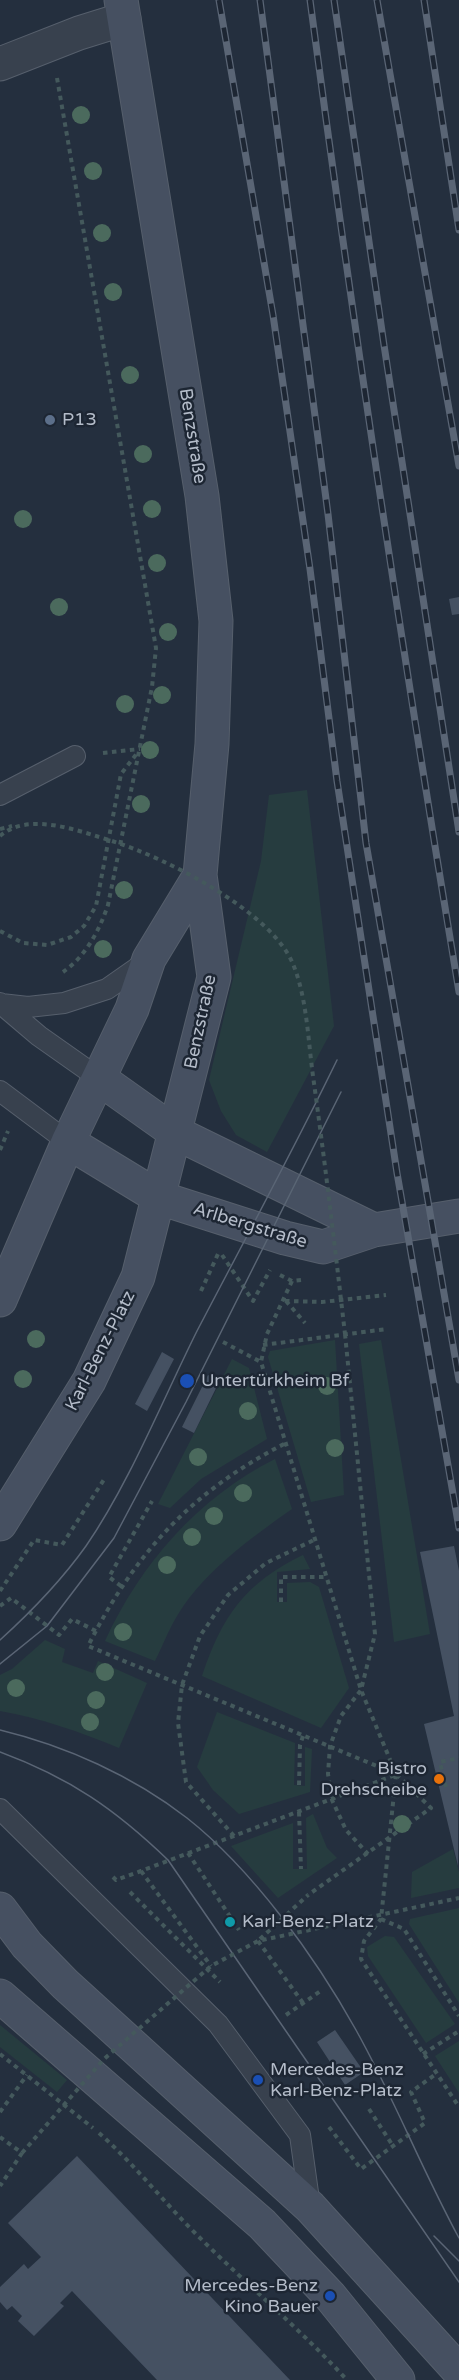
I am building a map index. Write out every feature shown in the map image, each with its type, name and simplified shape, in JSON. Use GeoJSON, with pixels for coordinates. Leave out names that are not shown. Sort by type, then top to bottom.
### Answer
{"type":"FeatureCollection","features":[{"type":"Feature","properties":{"kind":"main road","name":"Benzstraße"},"geometry":{"type":"LineString","coordinates":[[122,10],[202,496],[216,621],[212,744],[200,875],[214,977],[160,1198]]}},
{"type":"Feature","properties":{"kind":"main road","name":"Benzstraße"},"geometry":{"type":"LineString","coordinates":[[68,1142],[132,1009],[149,959],[200,875]]}},
{"type":"Feature","properties":{"kind":"main road"},"geometry":{"type":"LineString","coordinates":[[100,1078],[176,1133],[374,1230]]}},
{"type":"Feature","properties":{"kind":"main road"},"geometry":{"type":"LineString","coordinates":[[0,1300],[68,1142],[160,1198]]}},
{"type":"Feature","properties":{"kind":"main road","name":"Arlbergstraße"},"geometry":{"type":"LineString","coordinates":[[160,1198],[285,1238],[323,1247],[374,1230],[459,1216]]}},
{"type":"Feature","properties":{"kind":"main road","name":"Karl-Benz-Platz"},"geometry":{"type":"LineString","coordinates":[[0,1524],[89,1381],[138,1277],[160,1198]]}},
{"type":"Feature","properties":{"kind":"main road"},"geometry":{"type":"LineString","coordinates":[[0,1909],[27,1945],[65,1984],[310,2207],[459,2371]]}},
{"type":"Feature","properties":{"kind":"main road"},"geometry":{"type":"LineString","coordinates":[[0,1996],[262,2224],[330,2296],[398,2380]]}},
{"type":"Feature","properties":{"kind":"street"},"geometry":{"type":"LineString","coordinates":[[0,64],[122,10]]}},
{"type":"Feature","properties":{"kind":"lane"},"geometry":{"type":"LineString","coordinates":[[0,795],[75,756]]}},
{"type":"Feature","properties":{"kind":"lane"},"geometry":{"type":"LineString","coordinates":[[1,1003],[28,1007],[64,1003],[107,989],[149,959]]}},
{"type":"Feature","properties":{"kind":"lane"},"geometry":{"type":"LineString","coordinates":[[1,1003],[39,1036],[100,1078]]}},
{"type":"Feature","properties":{"kind":"lane"},"geometry":{"type":"LineString","coordinates":[[0,1091],[68,1142]]}},
{"type":"Feature","properties":{"kind":"lane"},"geometry":{"type":"LineString","coordinates":[[0,1809],[218,2024],[300,2135],[310,2207]]}},
{"type":"Feature","properties":{"kind":"path"},"geometry":{"type":"LineString","coordinates":[[48,44],[71,156],[156,648],[152,687],[108,905],[100,927],[77,962],[59,974],[64,1003]]}},
{"type":"Feature","properties":{"kind":"path"},"geometry":{"type":"LineString","coordinates":[[75,756],[140,749]]}},
{"type":"Feature","properties":{"kind":"path"},"geometry":{"type":"LineString","coordinates":[[0,931],[23,943],[47,945],[71,937],[84,927],[96,906],[121,774],[140,749]]}},
{"type":"Feature","properties":{"kind":"path"},"geometry":{"type":"LineString","coordinates":[[0,829],[12,826],[43,825],[74,830],[163,860],[256,918],[275,938],[293,964],[305,1016],[345,1334],[375,1634],[361,1690],[341,1716],[330,1746],[328,1774],[332,1800],[346,1830],[368,1854]]}},
{"type":"Feature","properties":{"kind":"path"},"geometry":{"type":"LineString","coordinates":[[0,836],[12,826]]}},
{"type":"Feature","properties":{"kind":"path"},"geometry":{"type":"LineString","coordinates":[[0,1150],[21,1108]]}},
{"type":"Feature","properties":{"kind":"path"},"geometry":{"type":"LineString","coordinates":[[201,1292],[220,1251],[253,1301],[269,1270],[292,1281],[285,1301],[263,1345],[261,1362],[284,1444],[316,1539],[361,1690],[396,1774],[381,1919],[364,1941],[361,1959],[459,2107]]}},
{"type":"Feature","properties":{"kind":"path"},"geometry":{"type":"LineString","coordinates":[[285,1301],[322,1302],[386,1295]]}},
{"type":"Feature","properties":{"kind":"path"},"geometry":{"type":"LineString","coordinates":[[285,1301],[305,1323]]}},
{"type":"Feature","properties":{"kind":"path"},"geometry":{"type":"LineString","coordinates":[[263,1345],[387,1329]]}},
{"type":"Feature","properties":{"kind":"path"},"geometry":{"type":"LineString","coordinates":[[223,1342],[261,1362]]}},
{"type":"Feature","properties":{"kind":"path"},"geometry":{"type":"LineString","coordinates":[[0,2186],[22,2153],[104,2059],[211,1966],[258,1941],[308,1895],[390,1840],[431,1808],[396,1774],[88,1646],[121,1586],[146,1551],[192,1504],[244,1465],[284,1444]]}},
{"type":"Feature","properties":{"kind":"path"},"geometry":{"type":"LineString","coordinates":[[0,1591],[34,1540],[62,1545],[105,1478]]}},
{"type":"Feature","properties":{"kind":"path"},"geometry":{"type":"LineString","coordinates":[[121,1586],[109,1577],[152,1501]]}},
{"type":"Feature","properties":{"kind":"path"},"geometry":{"type":"LineString","coordinates":[[234,1836],[186,1782],[178,1723],[182,1685],[200,1636],[228,1595],[266,1563],[316,1539]]}},
{"type":"Feature","properties":{"kind":"path"},"geometry":{"type":"LineString","coordinates":[[282,1602],[281,1577],[327,1577]]}},
{"type":"Feature","properties":{"kind":"path"},"geometry":{"type":"LineString","coordinates":[[0,1606],[11,1598],[59,1635],[72,1619],[96,1631]]}},
{"type":"Feature","properties":{"kind":"path"},"geometry":{"type":"LineString","coordinates":[[299,1785],[300,1745],[303,1736]]}},
{"type":"Feature","properties":{"kind":"path"},"geometry":{"type":"LineString","coordinates":[[446,1787],[440,1762],[459,1758]]}},
{"type":"Feature","properties":{"kind":"path"},"geometry":{"type":"LineString","coordinates":[[116,1880],[396,1774]]}},
{"type":"Feature","properties":{"kind":"path"},"geometry":{"type":"LineString","coordinates":[[299,1812],[301,1869]]}},
{"type":"Feature","properties":{"kind":"path"},"geometry":{"type":"LineString","coordinates":[[188,1853],[239,1930]]}},
{"type":"Feature","properties":{"kind":"path"},"geometry":{"type":"LineString","coordinates":[[141,1871],[211,1966]]}},
{"type":"Feature","properties":{"kind":"path"},"geometry":{"type":"LineString","coordinates":[[109,1875],[211,1971],[225,1990]]}},
{"type":"Feature","properties":{"kind":"path"},"geometry":{"type":"LineString","coordinates":[[258,1941],[459,1898]]}},
{"type":"Feature","properties":{"kind":"path"},"geometry":{"type":"LineString","coordinates":[[381,1919],[404,1929],[459,2016]]}},
{"type":"Feature","properties":{"kind":"path"},"geometry":{"type":"LineString","coordinates":[[258,1941],[269,1953],[303,2003]]}},
{"type":"Feature","properties":{"kind":"path"},"geometry":{"type":"LineString","coordinates":[[286,2015],[322,1990]]}},
{"type":"Feature","properties":{"kind":"path"},"geometry":{"type":"LineString","coordinates":[[423,2054],[459,2031]]}},
{"type":"Feature","properties":{"kind":"path"},"geometry":{"type":"LineString","coordinates":[[0,2054],[124,2156],[194,2232],[310,2340],[347,2380]]}},
{"type":"Feature","properties":{"kind":"path"},"geometry":{"type":"LineString","coordinates":[[324,2120],[361,2169],[425,2123],[411,2092],[436,2074]]}},
{"type":"Feature","properties":{"kind":"path"},"geometry":{"type":"LineString","coordinates":[[0,2112],[27,2075]]}},
{"type":"Feature","properties":{"kind":"path"},"geometry":{"type":"LineString","coordinates":[[369,2109],[393,2145]]}},
{"type":"Feature","properties":{"kind":"path"},"geometry":{"type":"LineString","coordinates":[[0,2137],[22,2153]]}},
{"type":"Feature","properties":{"kind":"green space"},"geometry":{"type":"Polygon","coordinates":[[[307,790],[334,1026],[267,1152],[236,1135],[221,1111],[209,1080],[261,861],[269,795],[307,790]]]}},
{"type":"Feature","properties":{"kind":"green space"},"geometry":{"type":"Polygon","coordinates":[[[335,1340],[344,1495],[311,1502],[268,1357],[270,1351],[335,1340]]]}},
{"type":"Feature","properties":{"kind":"green space"},"geometry":{"type":"Polygon","coordinates":[[[381,1340],[430,1634],[394,1642],[359,1344],[381,1340]]]}},
{"type":"Feature","properties":{"kind":"green space"},"geometry":{"type":"Polygon","coordinates":[[[232,1359],[249,1368],[267,1439],[201,1479],[170,1508],[158,1504],[232,1359]]]}},
{"type":"Feature","properties":{"kind":"green space"},"geometry":{"type":"Polygon","coordinates":[[[275,1459],[292,1509],[242,1546],[196,1589],[173,1623],[155,1661],[105,1641],[136,1585],[175,1535],[221,1493],[275,1459]]]}},
{"type":"Feature","properties":{"kind":"green space"},"geometry":{"type":"Polygon","coordinates":[[[303,1555],[310,1569],[277,1572],[277,1602],[287,1602],[287,1583],[310,1582],[319,1587],[349,1688],[321,1728],[202,1676],[218,1636],[238,1604],[266,1577],[303,1555]]]}},
{"type":"Feature","properties":{"kind":"green space"},"geometry":{"type":"Polygon","coordinates":[[[45,1640],[65,1649],[62,1662],[93,1673],[98,1661],[147,1683],[119,1748],[60,1726],[0,1711],[0,1675],[12,1669],[45,1640]]]}},
{"type":"Feature","properties":{"kind":"green space"},"geometry":{"type":"Polygon","coordinates":[[[217,1712],[295,1743],[294,1785],[305,1786],[305,1747],[312,1749],[310,1792],[239,1814],[213,1790],[197,1767],[217,1712]]]}},
{"type":"Feature","properties":{"kind":"green space"},"geometry":{"type":"Polygon","coordinates":[[[313,1814],[327,1848],[337,1858],[278,1898],[231,1846],[293,1823],[293,1869],[307,1869],[306,1818],[313,1814]]]}},
{"type":"Feature","properties":{"kind":"green space"},"geometry":{"type":"Polygon","coordinates":[[[453,1849],[459,1872],[459,1888],[411,1898],[412,1872],[453,1849]]]}},
{"type":"Feature","properties":{"kind":"green space"},"geometry":{"type":"Polygon","coordinates":[[[459,1908],[459,2003],[409,1924],[410,1919],[459,1908]]]}},
{"type":"Feature","properties":{"kind":"green space"},"geometry":{"type":"Polygon","coordinates":[[[385,1936],[394,1937],[455,2024],[426,2043],[368,1956],[367,1947],[385,1936]]]}},
{"type":"Feature","properties":{"kind":"green space"},"geometry":{"type":"Polygon","coordinates":[[[0,2025],[67,2080],[57,2092],[0,2047],[0,2025]]]}},
{"type":"Feature","properties":{"kind":"green space"},"geometry":{"type":"Polygon","coordinates":[[[459,2041],[459,2093],[435,2056],[459,2041]]]}},
{"type":"Feature","properties":{"kind":"building"},"geometry":{"type":"Polygon","coordinates":[[[459,597],[459,614],[452,615],[449,599],[459,597]]]}},
{"type":"Feature","properties":{"kind":"building"},"geometry":{"type":"Polygon","coordinates":[[[162,1352],[174,1359],[147,1411],[135,1404],[162,1352]]]}},
{"type":"Feature","properties":{"kind":"building"},"geometry":{"type":"Polygon","coordinates":[[[208,1375],[220,1380],[194,1433],[182,1427],[208,1375]]]}},
{"type":"Feature","properties":{"kind":"building"},"geometry":{"type":"Polygon","coordinates":[[[454,1546],[459,1571],[458,1866],[424,1724],[454,1716],[420,1552],[454,1546]]]}},
{"type":"Feature","properties":{"kind":"building"},"geometry":{"type":"Polygon","coordinates":[[[335,2030],[364,2072],[345,2085],[317,2042],[335,2030]]]}},
{"type":"Feature","properties":{"kind":"building"},"geometry":{"type":"Polygon","coordinates":[[[77,2156],[290,2380],[157,2380],[72,2291],[60,2303],[64,2306],[34,2336],[18,2321],[22,2316],[12,2306],[7,2310],[0,2302],[0,2287],[24,2264],[28,2269],[41,2257],[8,2223],[77,2156]]]}},
{"type":"Feature","properties":{"kind":"tram line"},"geometry":{"type":"LineString","coordinates":[[0,1640],[35,1607],[56,1583],[102,1522],[131,1469],[197,1331],[337,1060]]}},
{"type":"Feature","properties":{"kind":"tram line"},"geometry":{"type":"LineString","coordinates":[[0,1664],[47,1626],[114,1538],[186,1402],[341,1092]]}},
{"type":"Feature","properties":{"kind":"tram line"},"geometry":{"type":"LineString","coordinates":[[0,1730],[74,1754],[122,1776],[187,1818],[236,1863],[281,1916],[340,2002],[370,2056],[459,2238]]}},
{"type":"Feature","properties":{"kind":"tram line"},"geometry":{"type":"LineString","coordinates":[[0,1752],[70,1784],[110,1810],[168,1860],[459,2282]]}},
{"type":"Feature","properties":{"kind":"tram line"},"geometry":{"type":"LineString","coordinates":[[434,2236],[459,2261]]}},
{"type":"Feature","properties":{"kind":"railway"},"geometry":{"type":"LineString","coordinates":[[219,0],[273,315],[310,569],[337,781],[397,1173],[459,1528]]}},
{"type":"Feature","properties":{"kind":"railway"},"geometry":{"type":"LineString","coordinates":[[260,0],[328,514],[366,843],[459,1380]]}},
{"type":"Feature","properties":{"kind":"railway"},"geometry":{"type":"LineString","coordinates":[[310,0],[380,497],[459,992]]}},
{"type":"Feature","properties":{"kind":"railway"},"geometry":{"type":"LineString","coordinates":[[334,0],[384,345],[459,832]]}},
{"type":"Feature","properties":{"kind":"railway"},"geometry":{"type":"LineString","coordinates":[[377,0],[459,466]]}},
{"type":"Feature","properties":{"kind":"railway"},"geometry":{"type":"LineString","coordinates":[[424,0],[459,230]]}},
{"type":"Feature","properties":{"kind":"place","name":"P13"},"geometry":{"type":"Point","coordinates":[50,420]}},
{"type":"Feature","properties":{"kind":"place","name":"Untertürkheim Bf"},"geometry":{"type":"Point","coordinates":[187,1381]}},
{"type":"Feature","properties":{"kind":"place","name":"Bistro Drehscheibe"},"geometry":{"type":"Point","coordinates":[439,1779]}},
{"type":"Feature","properties":{"kind":"place","name":"Karl-Benz-Platz"},"geometry":{"type":"Point","coordinates":[230,1922]}},
{"type":"Feature","properties":{"kind":"place","name":"Mercedes-Benz Karl-Benz-Platz"},"geometry":{"type":"Point","coordinates":[258,2080]}},
{"type":"Feature","properties":{"kind":"place","name":"Mercedes-Benz Kino Bauer"},"geometry":{"type":"Point","coordinates":[330,2296]}}]}
